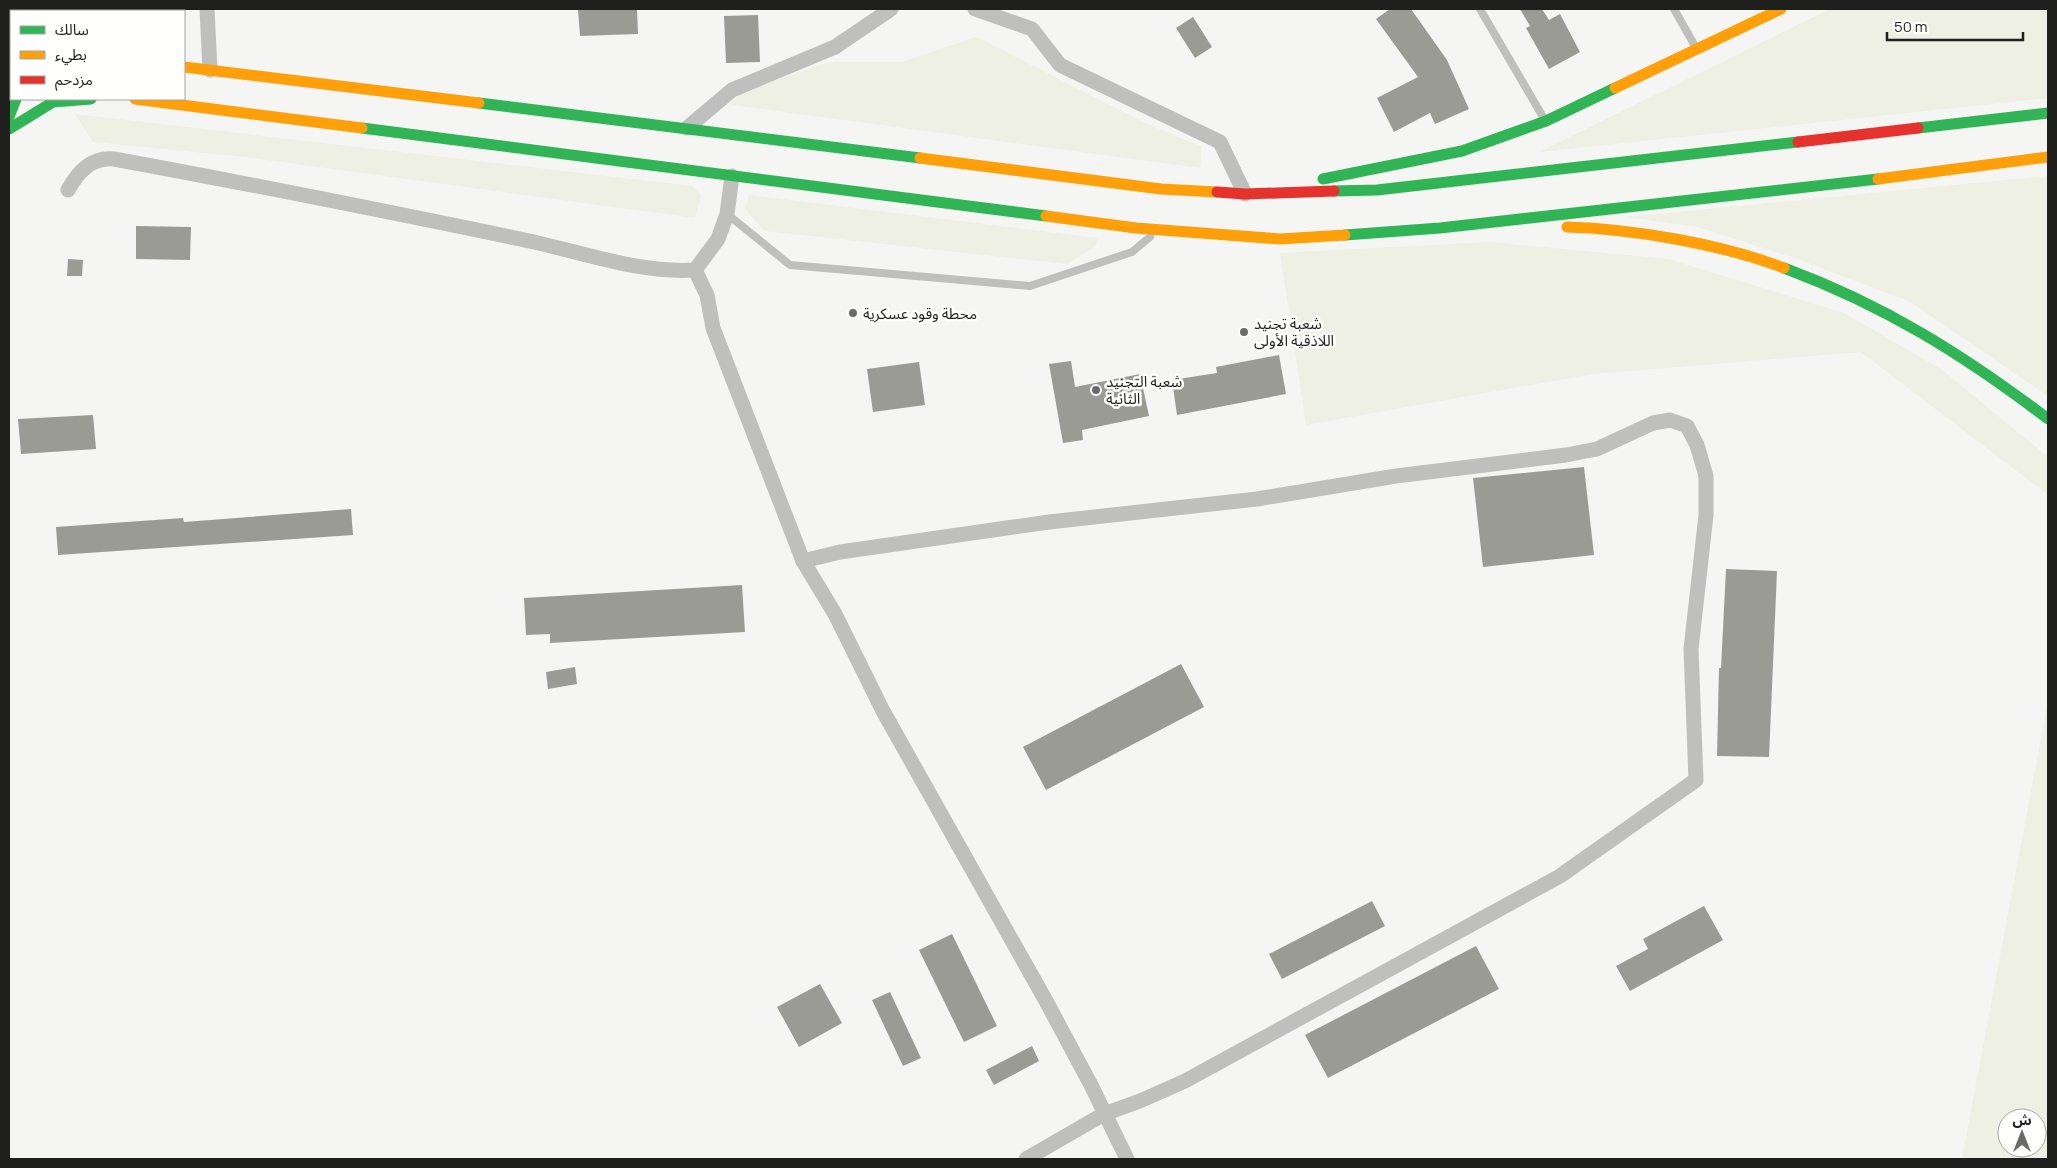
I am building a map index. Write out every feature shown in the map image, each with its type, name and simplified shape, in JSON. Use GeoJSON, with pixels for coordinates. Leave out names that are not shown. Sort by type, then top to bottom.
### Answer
{"type":"FeatureCollection","features":[{"type":"Feature","properties":{"kind":"main road"},"geometry":{"type":"LineString","coordinates":[[1245,194],[1462,151],[1546,121],[1781,9]]}},
{"type":"Feature","properties":{"kind":"main road"},"geometry":{"type":"LineString","coordinates":[[185,67],[687,128],[1161,189],[1245,194],[1376,190],[2048,113]]}},
{"type":"Feature","properties":{"kind":"main road"},"geometry":{"type":"LineString","coordinates":[[9,117],[16,100]]}},
{"type":"Feature","properties":{"kind":"main road"},"geometry":{"type":"LineString","coordinates":[[9,130],[53,102],[78,100]]}},
{"type":"Feature","properties":{"kind":"main road"},"geometry":{"type":"LineString","coordinates":[[143,100],[1159,230],[1280,239],[1440,228],[1866,181],[2048,157]]}},
{"type":"Feature","properties":{"kind":"main road"},"geometry":{"type":"LineString","coordinates":[[1440,228],[1585,227],[1654,236],[1712,247],[1777,265],[1839,290],[1916,329],[1972,363],[2048,418]]}},
{"type":"Feature","properties":{"kind":"street"},"geometry":{"type":"LineString","coordinates":[[207,9],[210,70]]}},
{"type":"Feature","properties":{"kind":"street"},"geometry":{"type":"LineString","coordinates":[[687,128],[732,90],[835,47],[891,9]]}},
{"type":"Feature","properties":{"kind":"street"},"geometry":{"type":"LineString","coordinates":[[975,9],[1032,29],[1060,65],[1220,142],[1245,194]]}},
{"type":"Feature","properties":{"kind":"street"},"geometry":{"type":"LineString","coordinates":[[68,190],[76,176],[89,164],[103,158],[114,159],[524,240],[646,268],[674,272],[694,270],[718,239],[727,214],[732,176]]}},
{"type":"Feature","properties":{"kind":"street"},"geometry":{"type":"LineString","coordinates":[[694,270],[707,295],[713,328],[803,561],[834,614],[884,712],[1046,1001],[1091,1085],[1127,1159]]}},
{"type":"Feature","properties":{"kind":"street"},"geometry":{"type":"LineString","coordinates":[[803,561],[840,552],[1049,522],[1258,499],[1396,476],[1566,455],[1598,449],[1653,423],[1670,420],[1687,426],[1697,445],[1706,476],[1706,515],[1691,650],[1696,780],[1560,876],[1185,1081],[1140,1101],[1104,1114],[1026,1159]]}},
{"type":"Feature","properties":{"kind":"lane"},"geometry":{"type":"LineString","coordinates":[[1480,9],[1546,121]]}},
{"type":"Feature","properties":{"kind":"lane"},"geometry":{"type":"LineString","coordinates":[[1674,9],[1697,49]]}},
{"type":"Feature","properties":{"kind":"lane"},"geometry":{"type":"LineString","coordinates":[[727,214],[790,265],[1030,286],[1132,252],[1159,230]]}},
{"type":"Feature","properties":{"kind":"shaded area"},"geometry":{"type":"Polygon","coordinates":[[[1830,9],[2048,9],[2048,98],[1539,152],[1830,9]]]}},
{"type":"Feature","properties":{"kind":"shaded area"},"geometry":{"type":"Polygon","coordinates":[[[976,37],[1145,123],[1202,147],[1200,168],[732,105],[740,92],[830,62],[902,62],[976,37]]]}},
{"type":"Feature","properties":{"kind":"shaded area"},"geometry":{"type":"Polygon","coordinates":[[[75,114],[692,186],[701,195],[695,218],[245,157],[93,142],[75,114]]]}},
{"type":"Feature","properties":{"kind":"shaded area"},"geometry":{"type":"Polygon","coordinates":[[[2048,176],[2048,396],[1909,301],[1800,260],[1698,227],[1626,217],[2048,176]]]}},
{"type":"Feature","properties":{"kind":"shaded area"},"geometry":{"type":"Polygon","coordinates":[[[749,195],[1097,238],[1096,246],[1067,264],[765,231],[745,209],[749,195]]]}},
{"type":"Feature","properties":{"kind":"shaded area"},"geometry":{"type":"Polygon","coordinates":[[[1490,242],[1668,259],[1844,313],[1941,369],[2048,457],[2048,495],[1861,352],[1592,374],[1306,425],[1280,253],[1490,242]]]}},
{"type":"Feature","properties":{"kind":"shaded area"},"geometry":{"type":"Polygon","coordinates":[[[2048,701],[2048,1159],[1962,1159],[2048,701]]]}},
{"type":"Feature","properties":{"kind":"building"},"geometry":{"type":"Polygon","coordinates":[[[578,9],[637,9],[638,34],[580,36],[578,9]]]}},
{"type":"Feature","properties":{"kind":"building"},"geometry":{"type":"Polygon","coordinates":[[[1390,9],[1411,9],[1447,60],[1469,109],[1435,124],[1430,113],[1394,132],[1377,98],[1418,77],[1376,19],[1390,9]]]}},
{"type":"Feature","properties":{"kind":"building"},"geometry":{"type":"Polygon","coordinates":[[[1520,9],[1542,9],[1549,20],[1560,14],[1580,52],[1549,69],[1526,28],[1530,26],[1520,9]]]}},
{"type":"Feature","properties":{"kind":"building"},"geometry":{"type":"Polygon","coordinates":[[[758,15],[760,62],[726,63],[724,16],[758,15]]]}},
{"type":"Feature","properties":{"kind":"building"},"geometry":{"type":"Polygon","coordinates":[[[1193,17],[1212,47],[1195,58],[1176,28],[1193,17]]]}},
{"type":"Feature","properties":{"kind":"building"},"geometry":{"type":"Polygon","coordinates":[[[136,226],[191,227],[190,260],[136,259],[136,226]]]}},
{"type":"Feature","properties":{"kind":"building"},"geometry":{"type":"Polygon","coordinates":[[[68,259],[83,260],[82,276],[67,276],[68,259]]]}},
{"type":"Feature","properties":{"kind":"building"},"geometry":{"type":"Polygon","coordinates":[[[1279,355],[1286,394],[1177,415],[1172,380],[1217,373],[1216,367],[1279,355]]]}},
{"type":"Feature","properties":{"kind":"building"},"geometry":{"type":"Polygon","coordinates":[[[1071,361],[1075,387],[1140,374],[1149,416],[1082,430],[1083,440],[1063,443],[1049,364],[1071,361]]]}},
{"type":"Feature","properties":{"kind":"building"},"geometry":{"type":"Polygon","coordinates":[[[919,362],[925,405],[873,412],[867,369],[919,362]]]}},
{"type":"Feature","properties":{"kind":"building"},"geometry":{"type":"Polygon","coordinates":[[[93,415],[96,449],[21,454],[18,419],[93,415]]]}},
{"type":"Feature","properties":{"kind":"building"},"geometry":{"type":"Polygon","coordinates":[[[1584,467],[1594,555],[1483,567],[1473,478],[1584,467]]]}},
{"type":"Feature","properties":{"kind":"building"},"geometry":{"type":"Polygon","coordinates":[[[351,509],[353,535],[58,555],[56,527],[183,518],[184,522],[351,509]]]}},
{"type":"Feature","properties":{"kind":"building"},"geometry":{"type":"Polygon","coordinates":[[[1726,569],[1777,571],[1769,757],[1717,756],[1719,668],[1721,668],[1726,569]]]}},
{"type":"Feature","properties":{"kind":"building"},"geometry":{"type":"Polygon","coordinates":[[[742,585],[745,632],[550,643],[550,634],[526,635],[524,598],[742,585]]]}},
{"type":"Feature","properties":{"kind":"building"},"geometry":{"type":"Polygon","coordinates":[[[1181,664],[1204,707],[1046,790],[1023,747],[1181,664]]]}},
{"type":"Feature","properties":{"kind":"building"},"geometry":{"type":"Polygon","coordinates":[[[575,667],[577,684],[548,689],[546,672],[575,667]]]}},
{"type":"Feature","properties":{"kind":"building"},"geometry":{"type":"Polygon","coordinates":[[[1372,901],[1385,926],[1282,979],[1269,954],[1372,901]]]}},
{"type":"Feature","properties":{"kind":"building"},"geometry":{"type":"Polygon","coordinates":[[[1704,906],[1723,940],[1630,991],[1616,966],[1648,949],[1643,939],[1704,906]]]}},
{"type":"Feature","properties":{"kind":"building"},"geometry":{"type":"Polygon","coordinates":[[[952,934],[997,1026],[964,1042],[919,950],[952,934]]]}},
{"type":"Feature","properties":{"kind":"building"},"geometry":{"type":"Polygon","coordinates":[[[1476,946],[1499,989],[1328,1078],[1305,1035],[1476,946]]]}},
{"type":"Feature","properties":{"kind":"building"},"geometry":{"type":"Polygon","coordinates":[[[820,984],[842,1023],[799,1047],[777,1007],[820,984]]]}},
{"type":"Feature","properties":{"kind":"building"},"geometry":{"type":"Polygon","coordinates":[[[890,992],[921,1058],[903,1066],[872,1000],[890,992]]]}},
{"type":"Feature","properties":{"kind":"building"},"geometry":{"type":"Polygon","coordinates":[[[1032,1046],[1039,1061],[994,1085],[986,1070],[1032,1046]]]}},
{"type":"Feature","properties":{"kind":"traffic: fast"},"geometry":{"type":"LineString","coordinates":[[1323,179],[1462,151],[1546,121],[1615,88]]}},
{"type":"Feature","properties":{"kind":"traffic: fast"},"geometry":{"type":"LineString","coordinates":[[9,117],[16,100]]}},
{"type":"Feature","properties":{"kind":"traffic: fast"},"geometry":{"type":"LineString","coordinates":[[9,129],[53,102],[78,100]]}},
{"type":"Feature","properties":{"kind":"traffic: fast"},"geometry":{"type":"LineString","coordinates":[[479,103],[920,158]]}},
{"type":"Feature","properties":{"kind":"traffic: fast"},"geometry":{"type":"LineString","coordinates":[[1918,128],[2048,113]]}},
{"type":"Feature","properties":{"kind":"traffic: fast"},"geometry":{"type":"LineString","coordinates":[[362,128],[1046,216]]}},
{"type":"Feature","properties":{"kind":"traffic: fast"},"geometry":{"type":"LineString","coordinates":[[1334,191],[1377,190],[1798,142]]}},
{"type":"Feature","properties":{"kind":"traffic: fast"},"geometry":{"type":"LineString","coordinates":[[1345,235],[1440,228],[1878,179]]}},
{"type":"Feature","properties":{"kind":"traffic: fast"},"geometry":{"type":"LineString","coordinates":[[1784,268],[1856,298],[1922,333],[1985,374],[2048,419]]}},
{"type":"Feature","properties":{"kind":"traffic: slow"},"geometry":{"type":"LineString","coordinates":[[1615,88],[1781,9]]}},
{"type":"Feature","properties":{"kind":"traffic: slow"},"geometry":{"type":"LineString","coordinates":[[185,67],[479,103]]}},
{"type":"Feature","properties":{"kind":"traffic: slow"},"geometry":{"type":"LineString","coordinates":[[143,100],[362,128]]}},
{"type":"Feature","properties":{"kind":"traffic: slow"},"geometry":{"type":"LineString","coordinates":[[1878,179],[2048,157]]}},
{"type":"Feature","properties":{"kind":"traffic: slow"},"geometry":{"type":"LineString","coordinates":[[920,158],[1161,189],[1217,192]]}},
{"type":"Feature","properties":{"kind":"traffic: slow"},"geometry":{"type":"LineString","coordinates":[[1046,216],[1136,228],[1280,239],[1345,235]]}},
{"type":"Feature","properties":{"kind":"traffic: slow"},"geometry":{"type":"LineString","coordinates":[[1567,227],[1593,228],[1677,239],[1759,259],[1784,268]]}},
{"type":"Feature","properties":{"kind":"traffic: jam"},"geometry":{"type":"LineString","coordinates":[[1798,142],[1918,128]]}},
{"type":"Feature","properties":{"kind":"traffic: jam"},"geometry":{"type":"LineString","coordinates":[[1217,192],[1245,194],[1334,191]]}},
{"type":"Feature","properties":{"kind":"place","name":"محطة وقود عسكرية"},"geometry":{"type":"Point","coordinates":[853,313]}},
{"type":"Feature","properties":{"kind":"place","name":"شعبة تجنيد اللاذقية الأولى"},"geometry":{"type":"Point","coordinates":[1244,332]}},
{"type":"Feature","properties":{"kind":"place","name":"شعبة التجنيد الثانية"},"geometry":{"type":"Point","coordinates":[1096,390]}}]}
